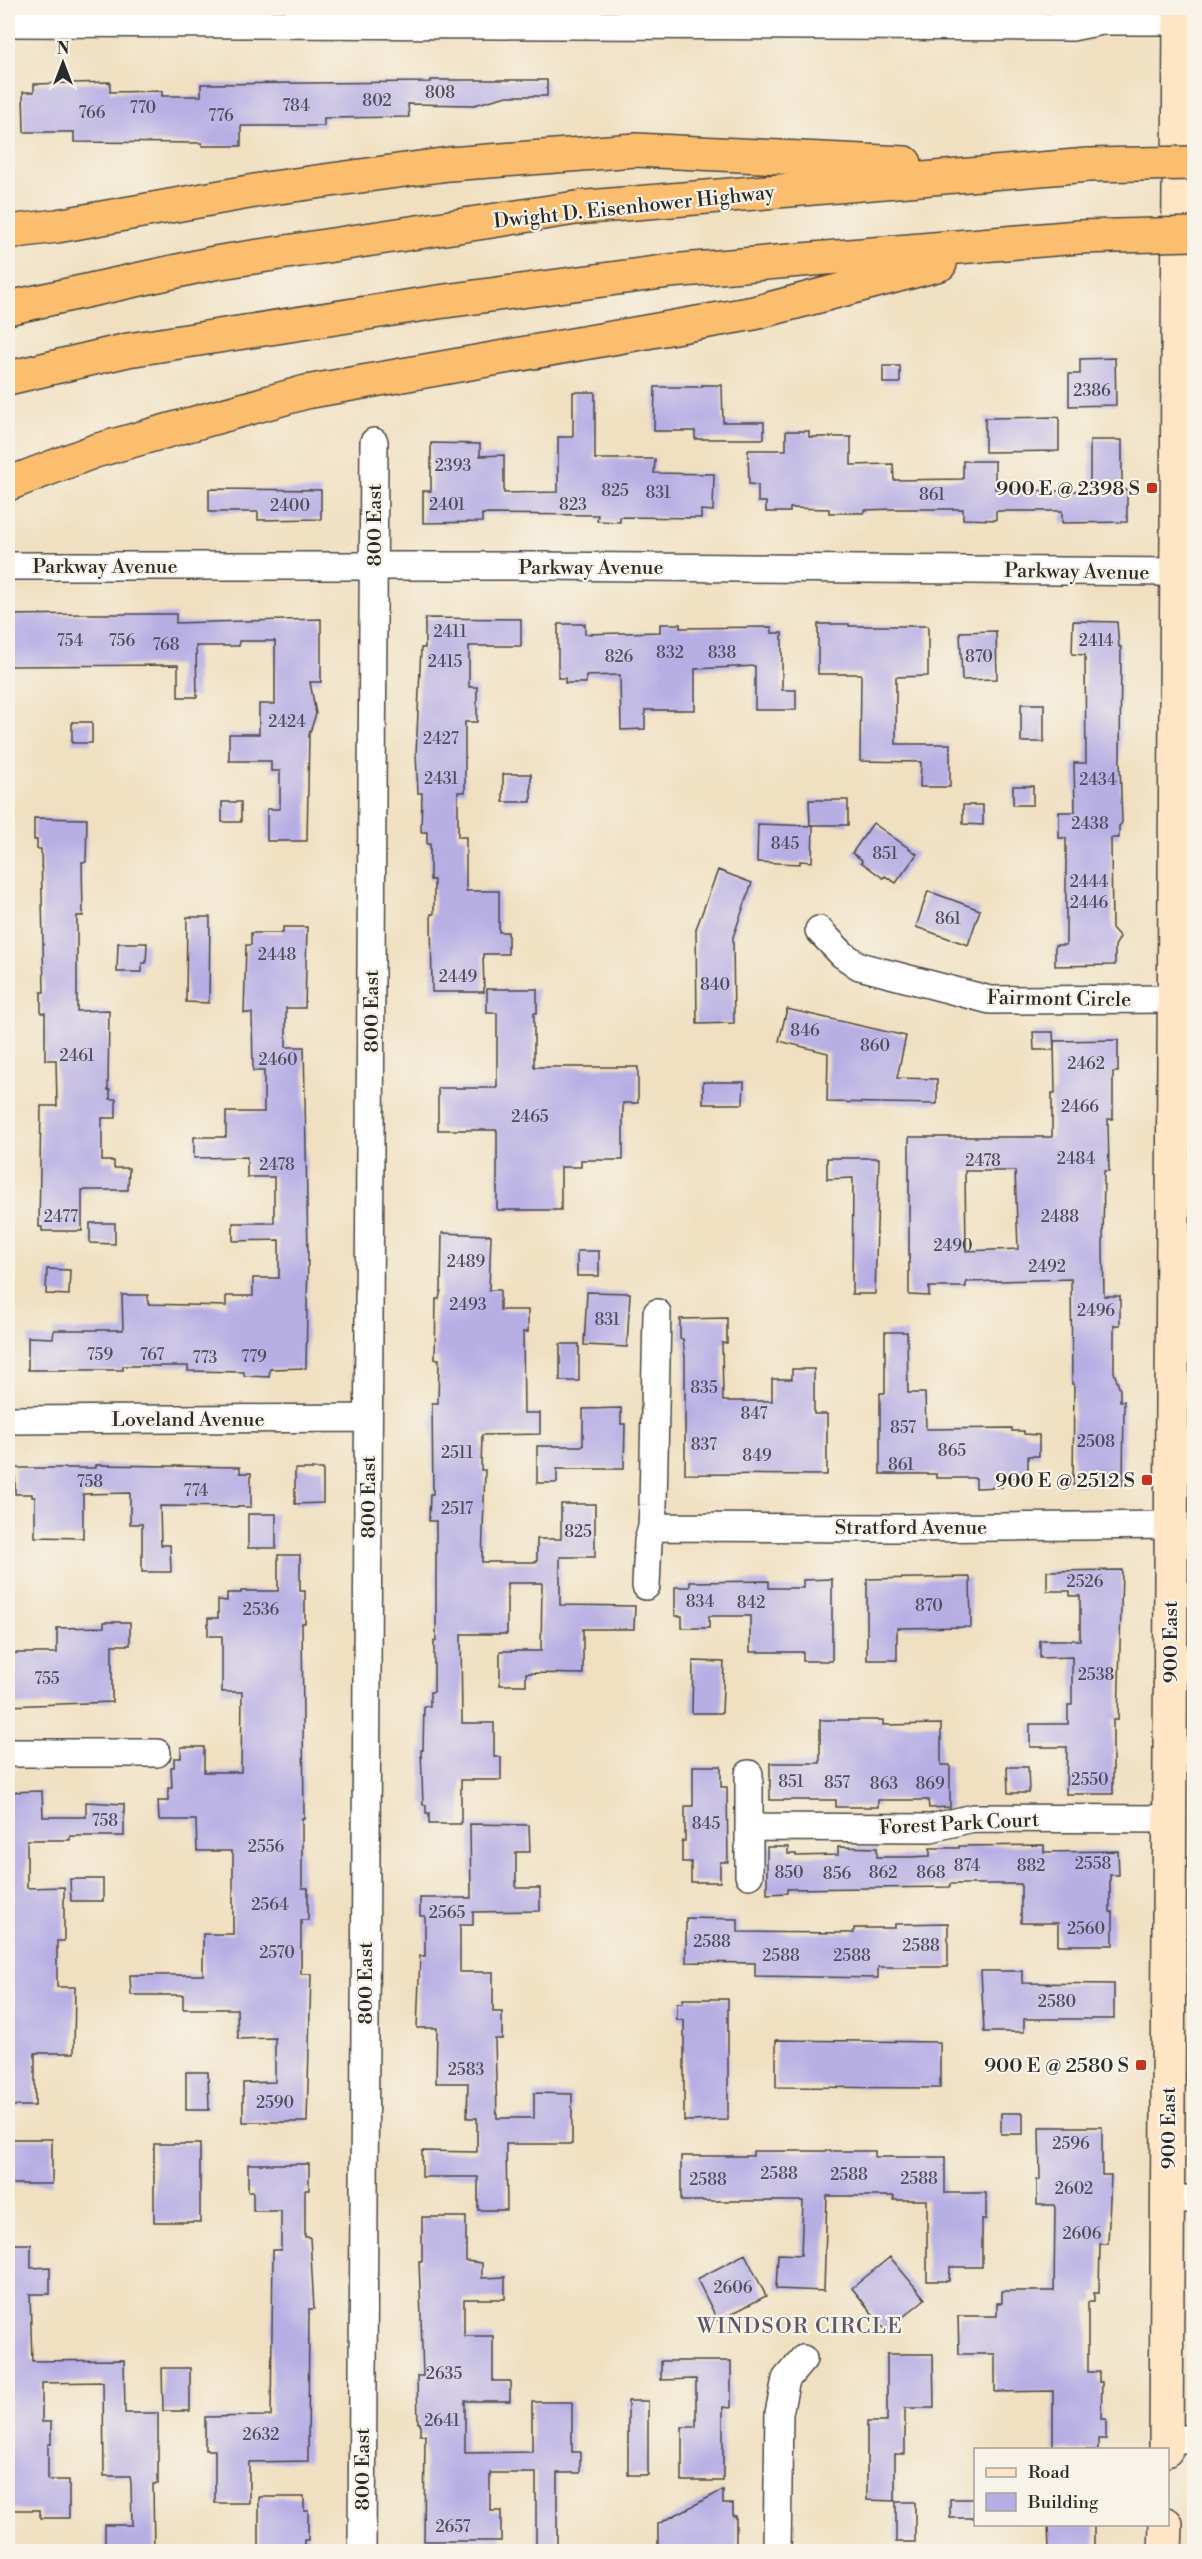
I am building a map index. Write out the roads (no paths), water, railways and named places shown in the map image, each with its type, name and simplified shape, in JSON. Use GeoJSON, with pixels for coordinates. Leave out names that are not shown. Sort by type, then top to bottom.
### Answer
{"type":"FeatureCollection","features":[{"type":"Feature","properties":{"kind":"highway"},"geometry":{"type":"LineString","coordinates":[[8,232],[57,226],[272,188],[426,167],[635,150],[1033,170]]}},
{"type":"Feature","properties":{"kind":"highway","name":"Dwight D. Eisenhower Highway"},"geometry":{"type":"LineString","coordinates":[[8,308],[214,263],[576,208],[1088,165],[1194,163]]}},
{"type":"Feature","properties":{"kind":"highway"},"geometry":{"type":"LineString","coordinates":[[8,378],[128,350],[438,302],[670,272],[1078,237],[1194,234]]}},
{"type":"Feature","properties":{"kind":"highway"},"geometry":{"type":"LineString","coordinates":[[8,484],[95,451],[306,392],[754,313],[1029,241]]}},
{"type":"Feature","properties":{"kind":"street"},"geometry":{"type":"LineString","coordinates":[[8,23],[381,16],[782,17],[1072,27],[1102,21],[1180,14]]}},
{"type":"Feature","properties":{"kind":"street","name":"900 East"},"geometry":{"type":"LineString","coordinates":[[1176,2443],[1181,2199],[1169,1819],[1175,572],[1180,376],[1180,14]]}},
{"type":"Feature","properties":{"kind":"street","name":"800 East"},"geometry":{"type":"LineString","coordinates":[[362,2552],[374,442]]}},
{"type":"Feature","properties":{"kind":"street","name":"Parkway Avenue"},"geometry":{"type":"LineString","coordinates":[[8,566],[373,566],[1175,572]]}},
{"type":"Feature","properties":{"kind":"street","name":"Fairmont Circle"},"geometry":{"type":"LineString","coordinates":[[819,930],[843,955],[859,966],[990,1000],[1173,999]]}},
{"type":"Feature","properties":{"kind":"street"},"geometry":{"type":"LineString","coordinates":[[646,1586],[648,1541],[652,1527],[657,1313]]}},
{"type":"Feature","properties":{"kind":"street","name":"Loveland Avenue"},"geometry":{"type":"LineString","coordinates":[[8,1420],[368,1419]]}},
{"type":"Feature","properties":{"kind":"street","name":"Stratford Avenue"},"geometry":{"type":"LineString","coordinates":[[652,1527],[903,1528],[1170,1525]]}},
{"type":"Feature","properties":{"kind":"street"},"geometry":{"type":"LineString","coordinates":[[8,1753],[157,1753]]}},
{"type":"Feature","properties":{"kind":"street"},"geometry":{"type":"LineString","coordinates":[[749,1774],[749,1875]]}},
{"type":"Feature","properties":{"kind":"street","name":"Forest Park Court"},"geometry":{"type":"LineString","coordinates":[[749,1827],[931,1828],[973,1818],[1169,1819]]}},
{"type":"Feature","properties":{"kind":"street"},"geometry":{"type":"LineString","coordinates":[[777,2552],[779,2413],[786,2379],[803,2359]]}},
{"type":"Feature","properties":{"kind":"street"},"geometry":{"type":"LineString","coordinates":[[1166,2526],[1166,2552]]}},
{"type":"Feature","properties":{"kind":"place","name":"900 E @ 2398 S"},"geometry":{"type":"Point","coordinates":[1152,488]}},
{"type":"Feature","properties":{"kind":"place","name":"900 E @ 2512 S"},"geometry":{"type":"Point","coordinates":[1147,1480]}},
{"type":"Feature","properties":{"kind":"place","name":"900 E @ 2580 S"},"geometry":{"type":"Point","coordinates":[1141,2065]}},
{"type":"Feature","properties":{"kind":"district","name":"WINDSOR CIRCLE"},"geometry":{"type":"Point","coordinates":[800,2326]}}]}
